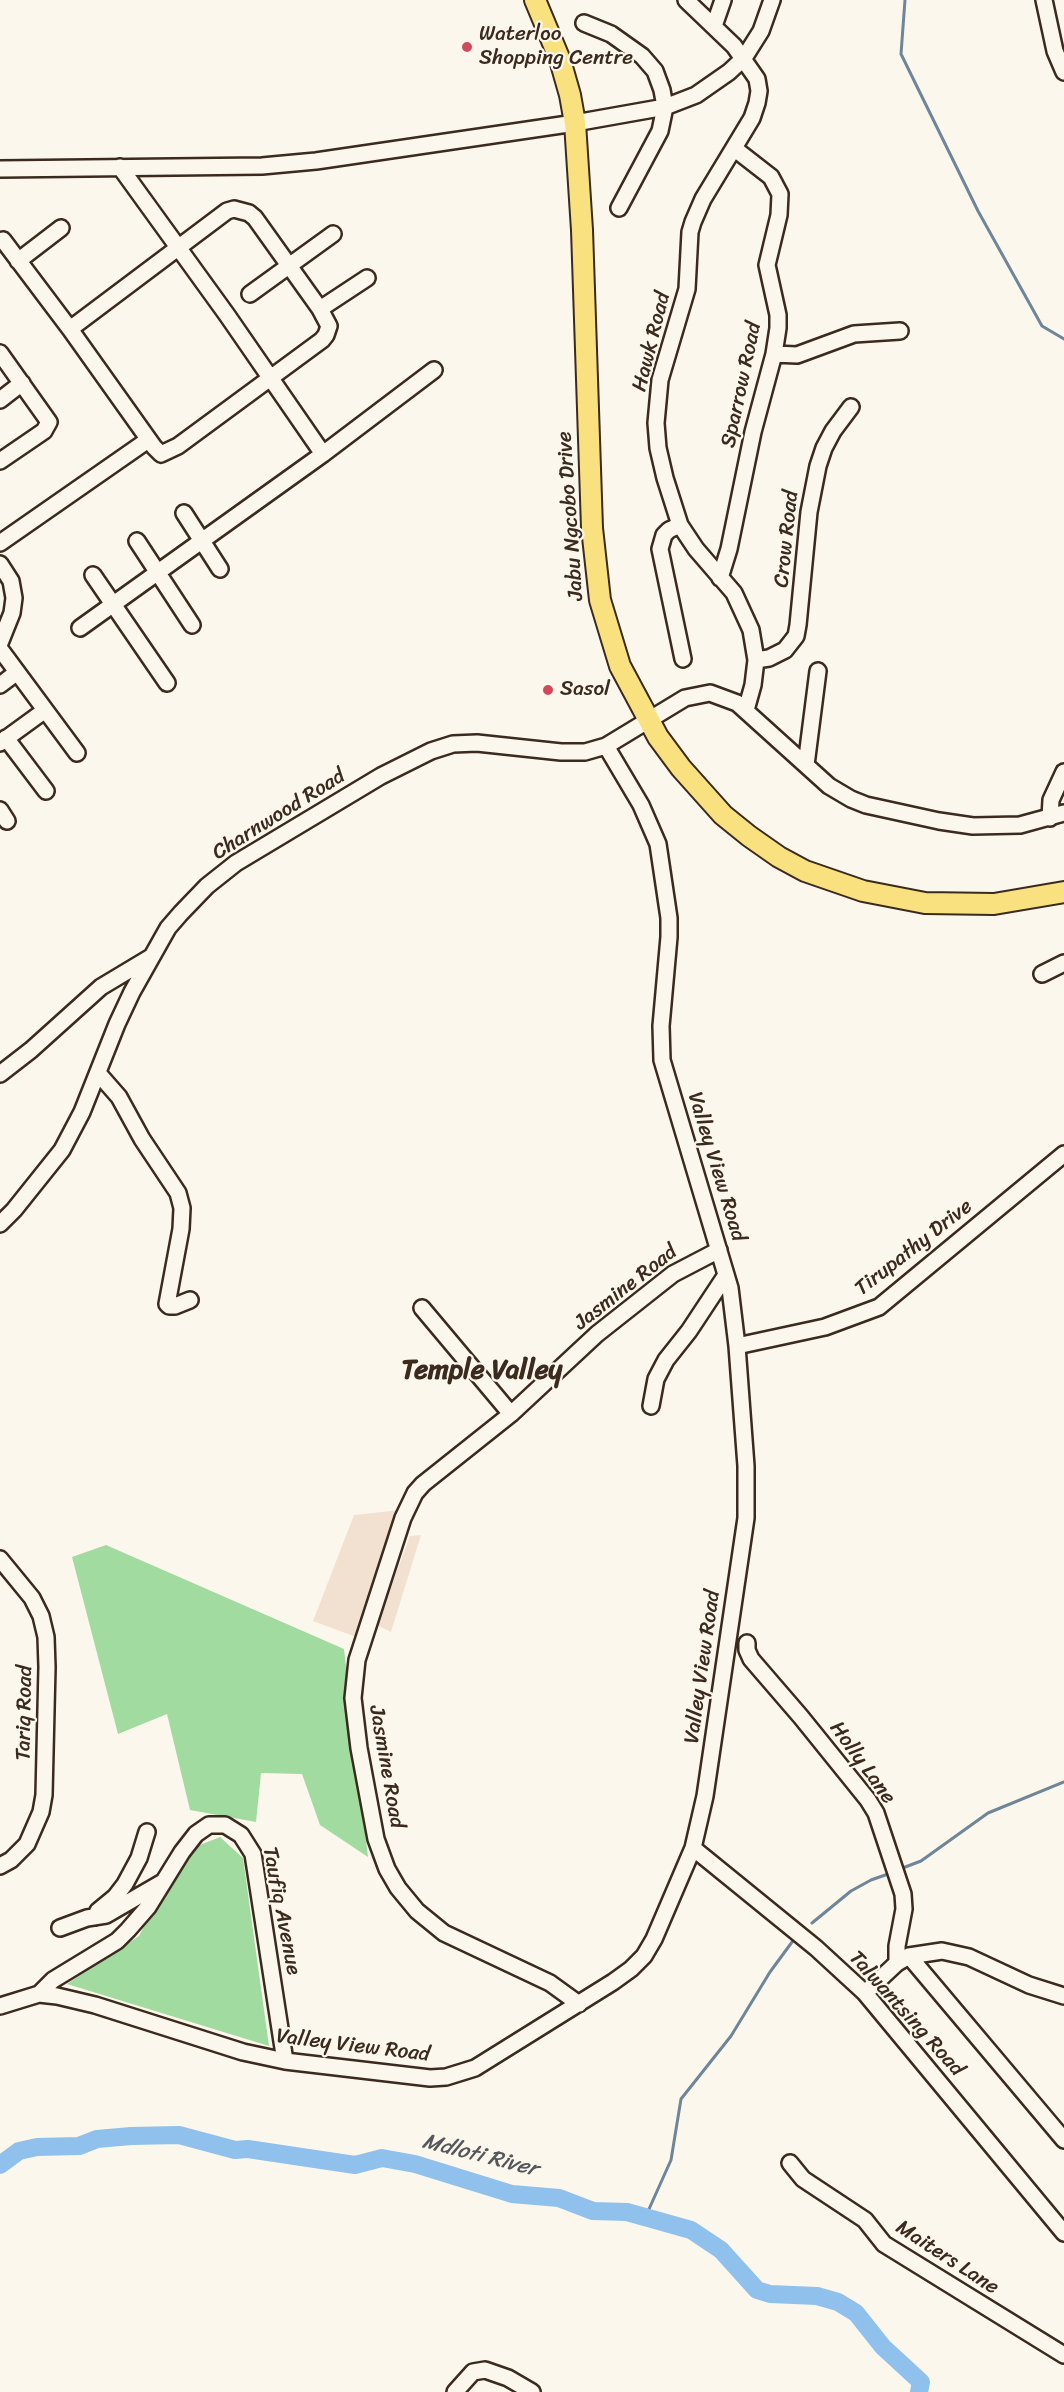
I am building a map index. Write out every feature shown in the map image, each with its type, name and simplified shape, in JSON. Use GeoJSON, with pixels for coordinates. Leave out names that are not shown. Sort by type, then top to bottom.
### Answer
{"type":"FeatureCollection","features":[{"type":"Feature","properties":{"kind":"main road","name":"Jabu Ngcobo Drive"},"geometry":{"type":"LineString","coordinates":[[535,0],[560,60],[575,123],[582,230],[595,568],[600,600],[616,656],[635,698],[681,768],[723,814],[778,857],[805,871],[864,891],[926,903],[994,904],[1064,892]]}},
{"type":"Feature","properties":{"kind":"street","name":"Hawk Road"},"geometry":{"type":"LineString","coordinates":[[686,0],[744,58],[756,80],[758,103],[735,149],[703,199],[690,231],[687,289],[660,380],[656,423],[658,448],[680,525],[696,549],[734,593],[751,630],[756,660],[746,710]]}},
{"type":"Feature","properties":{"kind":"street"},"geometry":{"type":"LineString","coordinates":[[714,26],[723,0]]}},
{"type":"Feature","properties":{"kind":"street"},"geometry":{"type":"LineString","coordinates":[[0,169],[262,166],[316,161],[575,123],[665,107],[696,95],[729,72],[744,58],[761,31],[772,0]]}},
{"type":"Feature","properties":{"kind":"street"},"geometry":{"type":"LineString","coordinates":[[1044,0],[1055,51],[1064,72]]}},
{"type":"Feature","properties":{"kind":"street"},"geometry":{"type":"LineString","coordinates":[[584,23],[624,42],[649,63],[659,80],[665,107],[660,131],[619,208]]}},
{"type":"Feature","properties":{"kind":"street","name":"Sparrow Road"},"geometry":{"type":"LineString","coordinates":[[720,578],[729,549],[753,432],[774,354],[778,315],[767,266],[779,215],[780,194],[771,177],[735,149]]}},
{"type":"Feature","properties":{"kind":"street"},"geometry":{"type":"LineString","coordinates":[[120,167],[323,454]]}},
{"type":"Feature","properties":{"kind":"street"},"geometry":{"type":"LineString","coordinates":[[3,240],[158,452],[166,453],[270,378],[326,335],[329,326],[320,309],[255,218],[242,210],[227,211],[70,329]]}},
{"type":"Feature","properties":{"kind":"street"},"geometry":{"type":"LineString","coordinates":[[18,261],[61,228]]}},
{"type":"Feature","properties":{"kind":"street"},"geometry":{"type":"LineString","coordinates":[[250,294],[333,234]]}},
{"type":"Feature","properties":{"kind":"street"},"geometry":{"type":"LineString","coordinates":[[320,309],[367,278]]}},
{"type":"Feature","properties":{"kind":"street"},"geometry":{"type":"LineString","coordinates":[[774,354],[797,355],[854,334],[900,331]]}},
{"type":"Feature","properties":{"kind":"street"},"geometry":{"type":"LineString","coordinates":[[0,353],[48,417],[48,425],[44,431],[0,461]]}},
{"type":"Feature","properties":{"kind":"street"},"geometry":{"type":"LineString","coordinates":[[80,628],[323,454],[434,370]]}},
{"type":"Feature","properties":{"kind":"street"},"geometry":{"type":"LineString","coordinates":[[0,400],[22,383]]}},
{"type":"Feature","properties":{"kind":"street","name":"Crow Road"},"geometry":{"type":"LineString","coordinates":[[756,660],[769,658],[785,650],[796,636],[809,512],[818,466],[833,431],[851,407]]}},
{"type":"Feature","properties":{"kind":"street"},"geometry":{"type":"LineString","coordinates":[[0,543],[148,440]]}},
{"type":"Feature","properties":{"kind":"street"},"geometry":{"type":"LineString","coordinates":[[184,513],[220,569]]}},
{"type":"Feature","properties":{"kind":"street"},"geometry":{"type":"LineString","coordinates":[[680,525],[664,535],[660,549],[683,659]]}},
{"type":"Feature","properties":{"kind":"street"},"geometry":{"type":"LineString","coordinates":[[137,541],[192,625]]}},
{"type":"Feature","properties":{"kind":"street"},"geometry":{"type":"LineString","coordinates":[[0,564],[11,581],[14,598],[12,613],[0,643]]}},
{"type":"Feature","properties":{"kind":"street"},"geometry":{"type":"LineString","coordinates":[[93,575],[167,683]]}},
{"type":"Feature","properties":{"kind":"street"},"geometry":{"type":"LineString","coordinates":[[0,649],[77,753]]}},
{"type":"Feature","properties":{"kind":"street"},"geometry":{"type":"LineString","coordinates":[[806,765],[818,671]]}},
{"type":"Feature","properties":{"kind":"street"},"geometry":{"type":"LineString","coordinates":[[0,685],[16,673]]}},
{"type":"Feature","properties":{"kind":"street","name":"Charnwood Road"},"geometry":{"type":"LineString","coordinates":[[0,1224],[62,1150],[82,1112],[117,1024],[168,928],[207,886],[236,863],[381,776],[431,751],[453,744],[469,743],[561,753],[585,752],[606,746],[685,698],[702,693],[721,695],[746,710],[829,786],[851,800],[939,821],[973,826],[1020,825],[1057,815]]}},
{"type":"Feature","properties":{"kind":"street"},"geometry":{"type":"LineString","coordinates":[[44,711],[3,740],[45,791]]}},
{"type":"Feature","properties":{"kind":"street","name":"Valley View Road"},"geometry":{"type":"LineString","coordinates":[[39,1994],[74,1999],[199,2039],[285,2061],[430,2078],[446,2077],[475,2068],[631,1970],[644,1956],[658,1928],[693,1848],[705,1796],[746,1518],[746,1466],[733,1304],[662,1060],[661,1026],[669,918],[658,844],[645,813],[606,746]]}},
{"type":"Feature","properties":{"kind":"street"},"geometry":{"type":"LineString","coordinates":[[1057,815],[1051,800],[1064,772]]}},
{"type":"Feature","properties":{"kind":"street"},"geometry":{"type":"LineString","coordinates":[[0,1074],[31,1050],[101,987],[152,957]]}},
{"type":"Feature","properties":{"kind":"street"},"geometry":{"type":"LineString","coordinates":[[1042,974],[1064,963]]}},
{"type":"Feature","properties":{"kind":"street"},"geometry":{"type":"LineString","coordinates":[[98,1073],[119,1097],[142,1139],[178,1193],[182,1208],[181,1229],[167,1304],[176,1306],[190,1300]]}},
{"type":"Feature","properties":{"kind":"street","name":"Tirupathy Drive"},"geometry":{"type":"LineString","coordinates":[[737,1346],[825,1327],[852,1319],[879,1307],[1064,1154]]}},
{"type":"Feature","properties":{"kind":"street","name":"Jasmine Road"},"geometry":{"type":"LineString","coordinates":[[579,2004],[550,1983],[444,1933],[405,1898],[387,1869],[380,1852],[354,1718],[354,1679],[357,1659],[415,1492],[431,1476],[511,1414],[597,1334],[656,1287],[692,1262],[719,1250]]}},
{"type":"Feature","properties":{"kind":"street"},"geometry":{"type":"LineString","coordinates":[[651,1406],[656,1379],[666,1360],[689,1331],[726,1275]]}},
{"type":"Feature","properties":{"kind":"street"},"geometry":{"type":"LineString","coordinates":[[422,1308],[511,1414]]}},
{"type":"Feature","properties":{"kind":"street","name":"Tariq Road"},"geometry":{"type":"LineString","coordinates":[[0,1559],[32,1598],[41,1616],[46,1636],[47,1667],[44,1795],[41,1812],[27,1844],[11,1860],[0,1866]]}},
{"type":"Feature","properties":{"kind":"street","name":"Holly Lane"},"geometry":{"type":"LineString","coordinates":[[747,1643],[751,1659],[873,1806],[902,1888],[904,1909],[897,1946],[903,1960]]}},
{"type":"Feature","properties":{"kind":"street","name":"Taufiq Avenue"},"geometry":{"type":"LineString","coordinates":[[39,1994],[53,1980],[117,1941],[141,1917],[188,1843],[210,1825],[225,1825],[234,1829],[248,1844],[253,1854],[285,2061]]}},
{"type":"Feature","properties":{"kind":"street"},"geometry":{"type":"LineString","coordinates":[[95,1917],[98,1911],[115,1897],[125,1884],[139,1858],[147,1832]]}},
{"type":"Feature","properties":{"kind":"street","name":"Talwantsing Road"},"geometry":{"type":"LineString","coordinates":[[693,1848],[816,1947],[865,1993],[1064,2233]]}},
{"type":"Feature","properties":{"kind":"street"},"geometry":{"type":"LineString","coordinates":[[60,1928],[78,1920],[106,1915],[164,1882]]}},
{"type":"Feature","properties":{"kind":"street"},"geometry":{"type":"LineString","coordinates":[[865,1993],[903,1960],[942,1951],[969,1956],[1029,1985],[1064,1996]]}},
{"type":"Feature","properties":{"kind":"street"},"geometry":{"type":"LineString","coordinates":[[903,1960],[1064,2140]]}},
{"type":"Feature","properties":{"kind":"street"},"geometry":{"type":"LineString","coordinates":[[0,2006],[39,1994]]}},
{"type":"Feature","properties":{"kind":"street","name":"Maiters Lane"},"geometry":{"type":"LineString","coordinates":[[790,2163],[803,2178],[865,2220],[884,2244],[1064,2355]]}},
{"type":"Feature","properties":{"kind":"street"},"geometry":{"type":"LineString","coordinates":[[455,2392],[473,2372],[485,2370],[495,2372],[532,2392]]}},
{"type":"Feature","properties":{"kind":"shaded area"},"geometry":{"type":"Polygon","coordinates":[[[409,1509],[356,1637],[313,1621],[354,1515],[409,1509]]]}},
{"type":"Feature","properties":{"kind":"shaded area"},"geometry":{"type":"Polygon","coordinates":[[[421,1535],[391,1632],[377,1625],[410,1536],[421,1535]]]}},
{"type":"Feature","properties":{"kind":"green space"},"geometry":{"type":"Polygon","coordinates":[[[106,1545],[344,1649],[368,1857],[320,1825],[302,1774],[261,1773],[256,1822],[190,1810],[167,1714],[118,1734],[72,1557],[106,1545]]]}},
{"type":"Feature","properties":{"kind":"green space"},"geometry":{"type":"Polygon","coordinates":[[[220,1837],[243,1858],[269,2046],[67,1984],[139,1936],[182,1852],[220,1837]]]}},
{"type":"Feature","properties":{"kind":"waterway"},"geometry":{"type":"LineString","coordinates":[[905,0],[901,54],[978,211],[1042,326],[1064,339]]}},
{"type":"Feature","properties":{"kind":"waterway"},"geometry":{"type":"LineString","coordinates":[[900,1869],[921,1861],[988,1813],[1064,1782]]}},
{"type":"Feature","properties":{"kind":"waterway"},"geometry":{"type":"LineString","coordinates":[[812,1923],[851,1891],[871,1880],[891,1873]]}},
{"type":"Feature","properties":{"kind":"waterway"},"geometry":{"type":"LineString","coordinates":[[645,2218],[671,2160],[681,2099],[731,2036],[770,1972],[795,1938]]}},
{"type":"Feature","properties":{"kind":"waterway","name":"Mdloti River"},"geometry":{"type":"LineString","coordinates":[[0,2165],[19,2151],[37,2147],[79,2146],[97,2139],[131,2136],[179,2135],[235,2150],[248,2149],[355,2165],[382,2158],[415,2164],[512,2194],[559,2198],[593,2211],[627,2212],[691,2230],[721,2250],[757,2290],[770,2294],[817,2296],[838,2302],[856,2313],[883,2347],[921,2382],[919,2392]]}},
{"type":"Feature","properties":{"kind":"place","name":"Waterloo Shopping Centre"},"geometry":{"type":"Point","coordinates":[467,47]}},
{"type":"Feature","properties":{"kind":"place","name":"Sasol"},"geometry":{"type":"Point","coordinates":[548,690]}},
{"type":"Feature","properties":{"kind":"district","name":"Temple Valley"},"geometry":{"type":"Point","coordinates":[482,1371]}}]}
